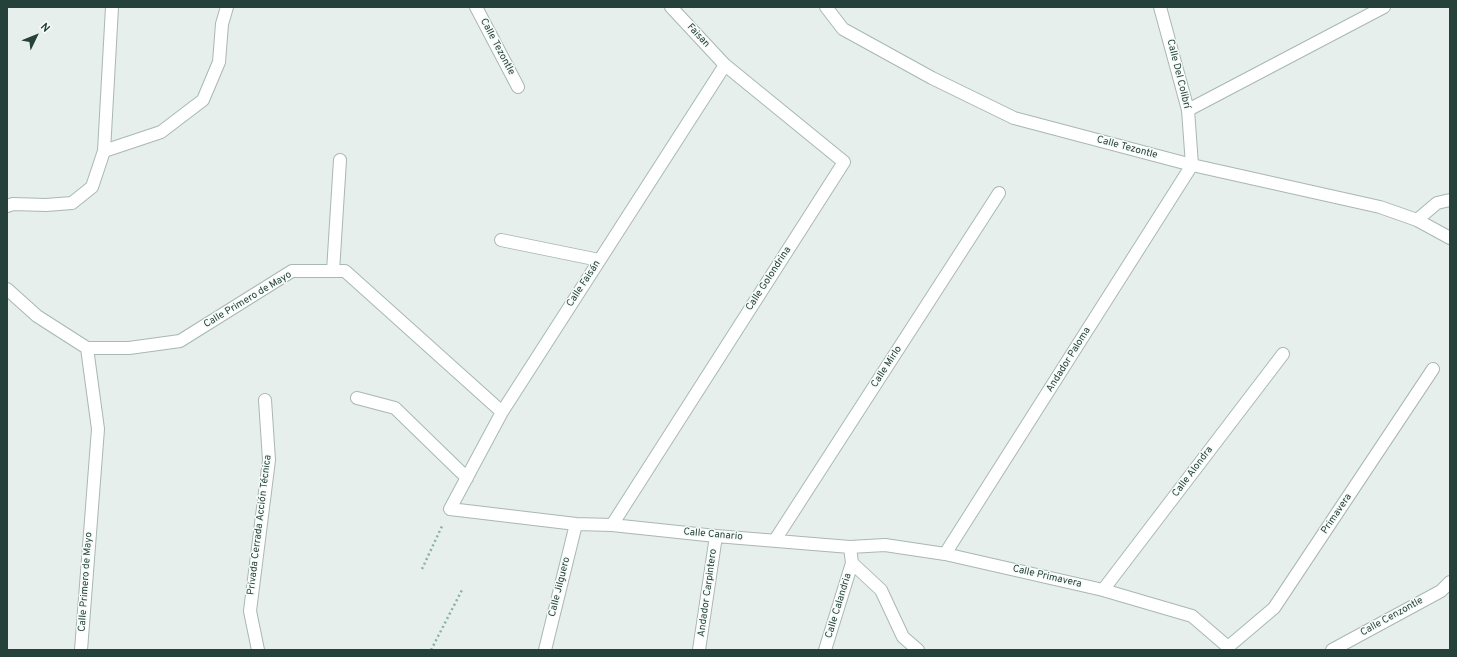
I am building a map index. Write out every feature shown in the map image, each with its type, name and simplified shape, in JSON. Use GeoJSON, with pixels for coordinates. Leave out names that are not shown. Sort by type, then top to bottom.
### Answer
{"type":"FeatureCollection","features":[{"type":"Feature","properties":{"kind":"street"},"geometry":{"type":"LineString","coordinates":[[7,206],[12,204],[72,204],[92,187],[104,150],[112,7]]}},
{"type":"Feature","properties":{"kind":"street"},"geometry":{"type":"LineString","coordinates":[[104,150],[161,132],[203,100],[219,62],[222,24],[227,7]]}},
{"type":"Feature","properties":{"kind":"street","name":"Calle Tezontle"},"geometry":{"type":"LineString","coordinates":[[476,7],[518,87]]}},
{"type":"Feature","properties":{"kind":"street","name":"Faisan"},"geometry":{"type":"LineString","coordinates":[[671,7],[725,65]]}},
{"type":"Feature","properties":{"kind":"street","name":"Calle Tezontle"},"geometry":{"type":"LineString","coordinates":[[826,7],[843,29],[932,78],[1014,118],[1192,166],[1380,207],[1417,220],[1450,238]]}},
{"type":"Feature","properties":{"kind":"street","name":"Calle Del Colibrí"},"geometry":{"type":"LineString","coordinates":[[1160,7],[1188,110],[1192,166]]}},
{"type":"Feature","properties":{"kind":"street"},"geometry":{"type":"LineString","coordinates":[[1188,110],[1384,7]]}},
{"type":"Feature","properties":{"kind":"street","name":"Calle Faisán"},"geometry":{"type":"LineString","coordinates":[[450,509],[502,412],[725,65]]}},
{"type":"Feature","properties":{"kind":"street","name":"Calle Golondrina"},"geometry":{"type":"LineString","coordinates":[[612,525],[844,162],[725,65]]}},
{"type":"Feature","properties":{"kind":"street"},"geometry":{"type":"LineString","coordinates":[[333,271],[340,160]]}},
{"type":"Feature","properties":{"kind":"street","name":"Andador Paloma"},"geometry":{"type":"LineString","coordinates":[[945,554],[1192,166]]}},
{"type":"Feature","properties":{"kind":"street","name":"Calle Mirlo"},"geometry":{"type":"LineString","coordinates":[[775,540],[999,193]]}},
{"type":"Feature","properties":{"kind":"street"},"geometry":{"type":"LineString","coordinates":[[1417,220],[1437,203],[1450,200]]}},
{"type":"Feature","properties":{"kind":"street"},"geometry":{"type":"LineString","coordinates":[[501,240],[599,260]]}},
{"type":"Feature","properties":{"kind":"street","name":"Calle Primero de Mayo"},"geometry":{"type":"LineString","coordinates":[[82,650],[98,429],[87,348],[129,348],[180,341],[292,271],[345,271],[502,412]]}},
{"type":"Feature","properties":{"kind":"street"},"geometry":{"type":"LineString","coordinates":[[7,289],[37,316],[87,348]]}},
{"type":"Feature","properties":{"kind":"street","name":"Calle Alondra"},"geometry":{"type":"LineString","coordinates":[[1103,590],[1283,354]]}},
{"type":"Feature","properties":{"kind":"street","name":"Primavera"},"geometry":{"type":"LineString","coordinates":[[1228,649],[1274,608],[1433,369]]}},
{"type":"Feature","properties":{"kind":"street"},"geometry":{"type":"LineString","coordinates":[[357,398],[395,408],[467,478]]}},
{"type":"Feature","properties":{"kind":"street","name":"Privada Cerrada Acción Técnica"},"geometry":{"type":"LineString","coordinates":[[258,650],[250,611],[269,460],[265,400]]}},
{"type":"Feature","properties":{"kind":"street","name":"Calle Canario"},"geometry":{"type":"LineString","coordinates":[[450,509],[576,524],[612,525],[716,536],[850,547]]}},
{"type":"Feature","properties":{"kind":"street","name":"Calle Jilguero"},"geometry":{"type":"LineString","coordinates":[[545,650],[576,524]]}},
{"type":"Feature","properties":{"kind":"street","name":"Andador Carpintero"},"geometry":{"type":"LineString","coordinates":[[699,650],[716,536]]}},
{"type":"Feature","properties":{"kind":"street","name":"Calle Primavera"},"geometry":{"type":"LineString","coordinates":[[850,547],[885,546],[945,554],[1103,590],[1192,616],[1228,649]]}},
{"type":"Feature","properties":{"kind":"street"},"geometry":{"type":"LineString","coordinates":[[850,547],[852,563],[881,590],[903,637],[918,650]]}},
{"type":"Feature","properties":{"kind":"street","name":"Calle Calandria"},"geometry":{"type":"LineString","coordinates":[[826,650],[852,563]]}},
{"type":"Feature","properties":{"kind":"street","name":"Calle Cenzontle"},"geometry":{"type":"LineString","coordinates":[[1332,650],[1441,591],[1450,582]]}},
{"type":"Feature","properties":{"kind":"path"},"geometry":{"type":"LineString","coordinates":[[422,568],[450,509]]}},
{"type":"Feature","properties":{"kind":"path"},"geometry":{"type":"LineString","coordinates":[[431,650],[463,588]]}}]}
